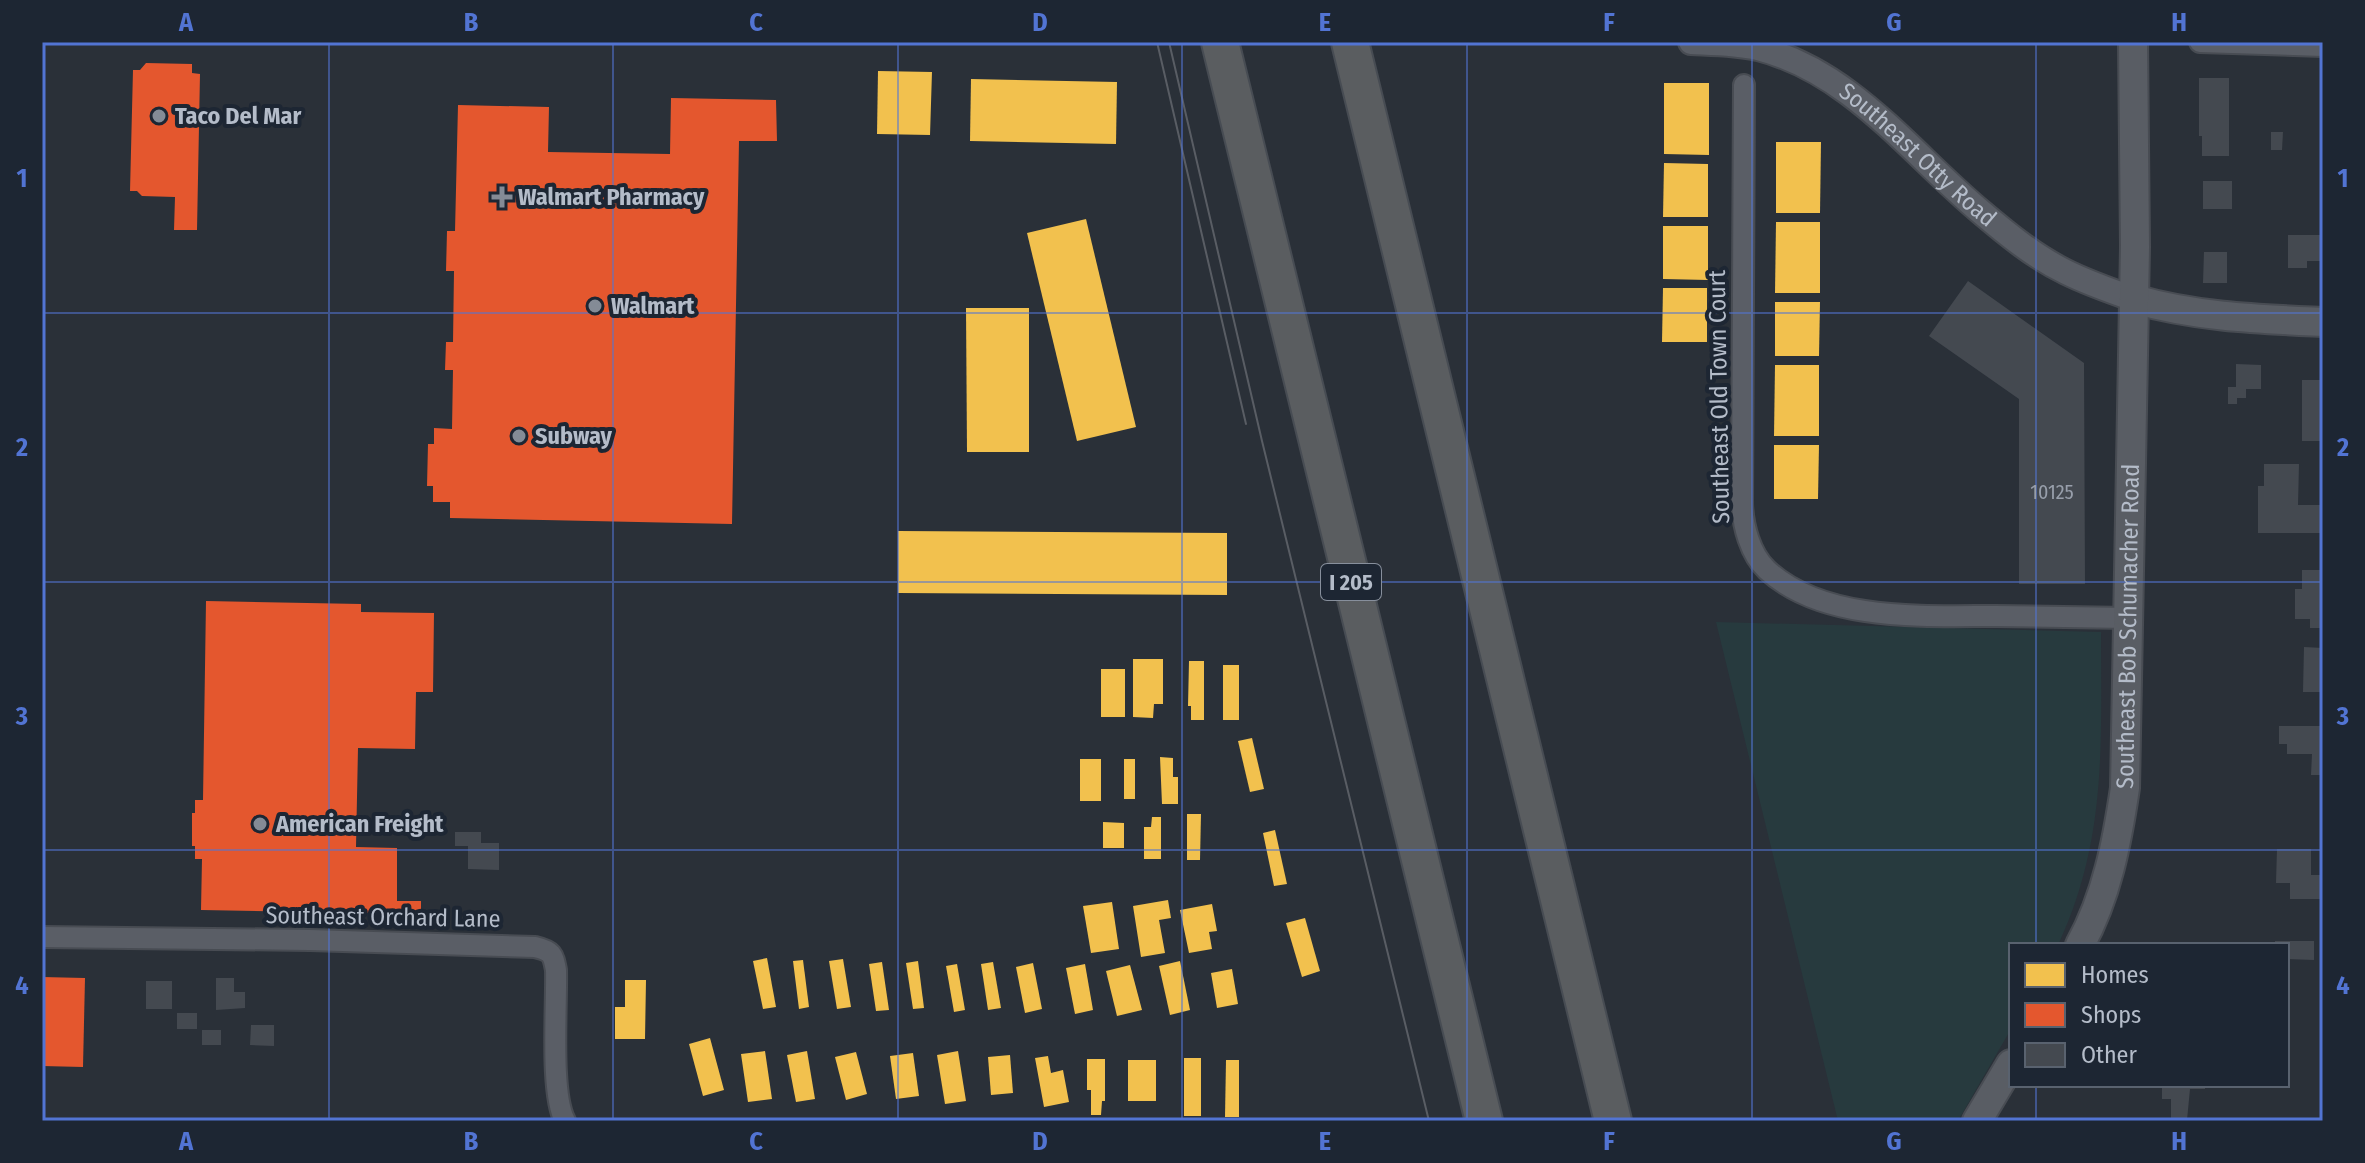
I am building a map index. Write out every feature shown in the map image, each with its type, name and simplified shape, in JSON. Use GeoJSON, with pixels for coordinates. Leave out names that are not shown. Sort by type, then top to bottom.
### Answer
{"type":"FeatureCollection","features":[{"type":"Feature","properties":{"kind":"highway","name":"I 205"},"geometry":{"type":"LineString","coordinates":[[1220,42],[1484,1121]]}},
{"type":"Feature","properties":{"kind":"highway"},"geometry":{"type":"LineString","coordinates":[[1350,42],[1613,1121]]}},
{"type":"Feature","properties":{"kind":"main road","name":"Southeast Bob Schumacher Road"},"geometry":{"type":"LineString","coordinates":[[2081,943],[2102,900],[2118,838],[2125,788],[2139,43]]}},
{"type":"Feature","properties":{"kind":"main road"},"geometry":{"type":"LineString","coordinates":[[2134,299],[2209,316],[2323,322]]}},
{"type":"Feature","properties":{"kind":"main road"},"geometry":{"type":"LineString","coordinates":[[1977,1121],[2009,1067]]}},
{"type":"Feature","properties":{"kind":"street","name":"Southeast Otty Road"},"geometry":{"type":"LineString","coordinates":[[1691,42],[1787,50],[1864,103],[1981,212],[2037,255],[2084,280],[2134,299]]}},
{"type":"Feature","properties":{"kind":"street"},"geometry":{"type":"LineString","coordinates":[[2200,42],[2323,46]]}},
{"type":"Feature","properties":{"kind":"street","name":"Southeast Old Town Court"},"geometry":{"type":"LineString","coordinates":[[1744,85],[1742,504],[1743,522],[1752,548],[1765,569],[1787,586],[1814,598],[1876,612],[1914,616],[2129,618]]}},
{"type":"Feature","properties":{"kind":"street","name":"Southeast Orchard Lane"},"geometry":{"type":"LineString","coordinates":[[42,937],[310,940],[545,949],[553,955],[556,970],[558,1097],[565,1121]]}},
{"type":"Feature","properties":{"kind":"green space"},"geometry":{"type":"Polygon","coordinates":[[[1716,622],[2101,632],[2100,753],[2093,830],[2074,906],[2059,943],[2009,943],[2009,1032],[1958,1121],[1838,1121],[1716,622]]]}},
{"type":"Feature","properties":{"kind":"building: Homes"},"geometry":{"type":"Polygon","coordinates":[[[878,71],[932,72],[930,135],[877,134],[878,71]]]}},
{"type":"Feature","properties":{"kind":"building: Homes"},"geometry":{"type":"Polygon","coordinates":[[[971,79],[1117,82],[1116,144],[970,141],[971,79]]]}},
{"type":"Feature","properties":{"kind":"building: Homes"},"geometry":{"type":"Polygon","coordinates":[[[1664,83],[1709,83],[1709,155],[1664,154],[1664,83]]]}},
{"type":"Feature","properties":{"kind":"building: Homes"},"geometry":{"type":"Polygon","coordinates":[[[1776,142],[1821,142],[1820,213],[1776,213],[1776,142]]]}},
{"type":"Feature","properties":{"kind":"building: Homes"},"geometry":{"type":"Polygon","coordinates":[[[1664,163],[1708,164],[1708,217],[1663,217],[1664,163]]]}},
{"type":"Feature","properties":{"kind":"building: Homes"},"geometry":{"type":"Polygon","coordinates":[[[1086,219],[1136,427],[1077,441],[1027,233],[1086,219]]]}},
{"type":"Feature","properties":{"kind":"building: Homes"},"geometry":{"type":"Polygon","coordinates":[[[1776,222],[1820,222],[1820,293],[1775,293],[1776,222]]]}},
{"type":"Feature","properties":{"kind":"building: Homes"},"geometry":{"type":"Polygon","coordinates":[[[1663,226],[1708,226],[1708,280],[1663,279],[1663,226]]]}},
{"type":"Feature","properties":{"kind":"building: Homes"},"geometry":{"type":"Polygon","coordinates":[[[1663,288],[1707,288],[1707,342],[1662,342],[1663,288]]]}},
{"type":"Feature","properties":{"kind":"building: Homes"},"geometry":{"type":"Polygon","coordinates":[[[1775,302],[1820,302],[1819,356],[1775,356],[1775,302]]]}},
{"type":"Feature","properties":{"kind":"building: Homes"},"geometry":{"type":"Polygon","coordinates":[[[966,308],[1029,308],[1029,452],[967,452],[966,308]]]}},
{"type":"Feature","properties":{"kind":"building: Homes"},"geometry":{"type":"Polygon","coordinates":[[[1775,365],[1819,365],[1819,436],[1774,436],[1775,365]]]}},
{"type":"Feature","properties":{"kind":"building: Homes"},"geometry":{"type":"Polygon","coordinates":[[[1774,445],[1819,445],[1818,499],[1774,499],[1774,445]]]}},
{"type":"Feature","properties":{"kind":"building: Homes"},"geometry":{"type":"Polygon","coordinates":[[[898,531],[1227,533],[1227,595],[898,593],[898,531]]]}},
{"type":"Feature","properties":{"kind":"building: Homes"},"geometry":{"type":"Polygon","coordinates":[[[1133,659],[1163,659],[1163,704],[1154,704],[1153,718],[1133,717],[1133,659]]]}},
{"type":"Feature","properties":{"kind":"building: Homes"},"geometry":{"type":"Polygon","coordinates":[[[1189,661],[1204,661],[1204,720],[1191,720],[1191,706],[1188,706],[1189,661]]]}},
{"type":"Feature","properties":{"kind":"building: Homes"},"geometry":{"type":"Polygon","coordinates":[[[1223,665],[1239,665],[1239,720],[1223,720],[1223,665]]]}},
{"type":"Feature","properties":{"kind":"building: Homes"},"geometry":{"type":"Polygon","coordinates":[[[1101,669],[1125,669],[1125,717],[1101,717],[1101,669]]]}},
{"type":"Feature","properties":{"kind":"building: Homes"},"geometry":{"type":"Polygon","coordinates":[[[1252,738],[1264,789],[1250,792],[1238,741],[1252,738]]]}},
{"type":"Feature","properties":{"kind":"building: Homes"},"geometry":{"type":"Polygon","coordinates":[[[1160,757],[1173,758],[1173,777],[1178,777],[1178,804],[1162,804],[1160,757]]]}},
{"type":"Feature","properties":{"kind":"building: Homes"},"geometry":{"type":"Polygon","coordinates":[[[1080,759],[1101,759],[1101,801],[1080,801],[1080,759]]]}},
{"type":"Feature","properties":{"kind":"building: Homes"},"geometry":{"type":"Polygon","coordinates":[[[1124,759],[1135,759],[1135,799],[1124,799],[1124,759]]]}},
{"type":"Feature","properties":{"kind":"building: Homes"},"geometry":{"type":"Polygon","coordinates":[[[1187,814],[1201,814],[1200,860],[1187,860],[1187,814]]]}},
{"type":"Feature","properties":{"kind":"building: Homes"},"geometry":{"type":"Polygon","coordinates":[[[1152,817],[1161,817],[1161,859],[1144,859],[1144,827],[1151,827],[1152,817]]]}},
{"type":"Feature","properties":{"kind":"building: Homes"},"geometry":{"type":"Polygon","coordinates":[[[1103,822],[1124,823],[1124,848],[1103,848],[1103,822]]]}},
{"type":"Feature","properties":{"kind":"building: Homes"},"geometry":{"type":"Polygon","coordinates":[[[1275,830],[1287,884],[1274,886],[1263,833],[1275,830]]]}},
{"type":"Feature","properties":{"kind":"building: Homes"},"geometry":{"type":"Polygon","coordinates":[[[1168,900],[1171,918],[1159,920],[1165,953],[1141,957],[1133,906],[1168,900]]]}},
{"type":"Feature","properties":{"kind":"building: Homes"},"geometry":{"type":"Polygon","coordinates":[[[1112,902],[1119,949],[1091,953],[1083,906],[1112,902]]]}},
{"type":"Feature","properties":{"kind":"building: Homes"},"geometry":{"type":"Polygon","coordinates":[[[1212,904],[1217,931],[1209,932],[1212,949],[1189,953],[1180,910],[1212,904]]]}},
{"type":"Feature","properties":{"kind":"building: Homes"},"geometry":{"type":"Polygon","coordinates":[[[1305,918],[1320,971],[1302,977],[1286,923],[1305,918]]]}},
{"type":"Feature","properties":{"kind":"building: Homes"},"geometry":{"type":"Polygon","coordinates":[[[767,958],[776,1007],[763,1009],[753,961],[767,958]]]}},
{"type":"Feature","properties":{"kind":"building: Homes"},"geometry":{"type":"Polygon","coordinates":[[[843,959],[851,1007],[837,1009],[829,961],[843,959]]]}},
{"type":"Feature","properties":{"kind":"building: Homes"},"geometry":{"type":"Polygon","coordinates":[[[803,960],[809,1007],[799,1009],[793,961],[803,960]]]}},
{"type":"Feature","properties":{"kind":"building: Homes"},"geometry":{"type":"Polygon","coordinates":[[[918,961],[924,1008],[913,1009],[906,963],[918,961]]]}},
{"type":"Feature","properties":{"kind":"building: Homes"},"geometry":{"type":"Polygon","coordinates":[[[1180,961],[1190,1010],[1170,1015],[1159,966],[1180,961]]]}},
{"type":"Feature","properties":{"kind":"building: Homes"},"geometry":{"type":"Polygon","coordinates":[[[882,962],[889,1010],[876,1011],[869,964],[882,962]]]}},
{"type":"Feature","properties":{"kind":"building: Homes"},"geometry":{"type":"Polygon","coordinates":[[[993,962],[1001,1008],[988,1010],[981,964],[993,962]]]}},
{"type":"Feature","properties":{"kind":"building: Homes"},"geometry":{"type":"Polygon","coordinates":[[[1033,963],[1042,1009],[1025,1013],[1016,967],[1033,963]]]}},
{"type":"Feature","properties":{"kind":"building: Homes"},"geometry":{"type":"Polygon","coordinates":[[[957,964],[965,1010],[954,1012],[946,966],[957,964]]]}},
{"type":"Feature","properties":{"kind":"building: Homes"},"geometry":{"type":"Polygon","coordinates":[[[1085,964],[1093,1010],[1075,1014],[1066,968],[1085,964]]]}},
{"type":"Feature","properties":{"kind":"building: Homes"},"geometry":{"type":"Polygon","coordinates":[[[1130,965],[1142,1010],[1117,1016],[1106,971],[1130,965]]]}},
{"type":"Feature","properties":{"kind":"building: Homes"},"geometry":{"type":"Polygon","coordinates":[[[1232,969],[1238,1004],[1217,1008],[1211,973],[1232,969]]]}},
{"type":"Feature","properties":{"kind":"building: Homes"},"geometry":{"type":"Polygon","coordinates":[[[625,980],[646,980],[645,1039],[615,1039],[615,1007],[625,1007],[625,980]]]}},
{"type":"Feature","properties":{"kind":"building: Homes"},"geometry":{"type":"Polygon","coordinates":[[[710,1038],[724,1090],[703,1096],[689,1044],[710,1038]]]}},
{"type":"Feature","properties":{"kind":"building: Homes"},"geometry":{"type":"Polygon","coordinates":[[[765,1051],[772,1099],[748,1102],[741,1054],[765,1051]]]}},
{"type":"Feature","properties":{"kind":"building: Homes"},"geometry":{"type":"Polygon","coordinates":[[[807,1051],[815,1099],[796,1102],[787,1055],[807,1051]]]}},
{"type":"Feature","properties":{"kind":"building: Homes"},"geometry":{"type":"Polygon","coordinates":[[[958,1051],[966,1101],[945,1104],[937,1055],[958,1051]]]}},
{"type":"Feature","properties":{"kind":"building: Homes"},"geometry":{"type":"Polygon","coordinates":[[[856,1052],[867,1094],[846,1100],[835,1057],[856,1052]]]}},
{"type":"Feature","properties":{"kind":"building: Homes"},"geometry":{"type":"Polygon","coordinates":[[[913,1053],[919,1096],[896,1099],[890,1056],[913,1053]]]}},
{"type":"Feature","properties":{"kind":"building: Homes"},"geometry":{"type":"Polygon","coordinates":[[[1010,1055],[1013,1093],[991,1095],[988,1057],[1010,1055]]]}},
{"type":"Feature","properties":{"kind":"building: Homes"},"geometry":{"type":"Polygon","coordinates":[[[1048,1056],[1051,1073],[1063,1070],[1069,1102],[1044,1107],[1035,1058],[1048,1056]]]}},
{"type":"Feature","properties":{"kind":"building: Homes"},"geometry":{"type":"Polygon","coordinates":[[[1184,1058],[1201,1058],[1201,1116],[1184,1116],[1184,1058]]]}},
{"type":"Feature","properties":{"kind":"building: Homes"},"geometry":{"type":"Polygon","coordinates":[[[1087,1059],[1105,1059],[1105,1101],[1102,1101],[1101,1115],[1091,1115],[1087,1059]]]}},
{"type":"Feature","properties":{"kind":"building: Homes"},"geometry":{"type":"Polygon","coordinates":[[[1128,1060],[1156,1060],[1156,1101],[1128,1101],[1128,1060]]]}},
{"type":"Feature","properties":{"kind":"building: Homes"},"geometry":{"type":"Polygon","coordinates":[[[1226,1060],[1239,1060],[1239,1117],[1225,1117],[1226,1060]]]}},
{"type":"Feature","properties":{"kind":"building: Shops"},"geometry":{"type":"Polygon","coordinates":[[[146,63],[192,64],[192,73],[200,74],[197,230],[174,230],[175,197],[142,196],[137,191],[130,191],[133,70],[140,70],[146,63]]]}},
{"type":"Feature","properties":{"kind":"building: Shops","name":"Walmart"},"geometry":{"type":"Polygon","coordinates":[[[671,98],[776,100],[777,141],[739,141],[732,524],[450,518],[450,502],[433,502],[433,486],[427,486],[428,444],[434,444],[434,428],[452,429],[453,370],[445,370],[446,342],[453,342],[454,271],[446,271],[447,231],[455,231],[458,105],[549,107],[548,152],[670,154],[671,98]]]}},
{"type":"Feature","properties":{"kind":"building: Shops"},"geometry":{"type":"Polygon","coordinates":[[[206,601],[361,604],[361,612],[434,613],[433,692],[416,692],[415,749],[358,748],[356,847],[397,848],[397,901],[421,901],[421,914],[201,910],[202,859],[195,859],[195,846],[192,846],[192,813],[195,813],[195,800],[203,800],[206,601]]]}},
{"type":"Feature","properties":{"kind":"building: Shops"},"geometry":{"type":"Polygon","coordinates":[[[42,977],[85,978],[83,1067],[42,1066],[42,977]]]}},
{"type":"Feature","properties":{"kind":"building: Other"},"geometry":{"type":"Polygon","coordinates":[[[2199,78],[2229,78],[2229,156],[2202,156],[2199,78]]]}},
{"type":"Feature","properties":{"kind":"building: Other"},"geometry":{"type":"Polygon","coordinates":[[[2271,132],[2283,132],[2282,150],[2271,150],[2271,132]]]}},
{"type":"Feature","properties":{"kind":"building: Other"},"geometry":{"type":"Polygon","coordinates":[[[2203,181],[2232,181],[2232,209],[2203,209],[2203,181]]]}},
{"type":"Feature","properties":{"kind":"building: Other"},"geometry":{"type":"Polygon","coordinates":[[[2288,235],[2322,235],[2322,261],[2307,261],[2307,268],[2288,268],[2288,235]]]}},
{"type":"Feature","properties":{"kind":"building: Other"},"geometry":{"type":"Polygon","coordinates":[[[2204,252],[2227,252],[2227,283],[2203,283],[2204,252]]]}},
{"type":"Feature","properties":{"kind":"building: Other"},"geometry":{"type":"Polygon","coordinates":[[[1968,281],[2084,363],[2085,584],[2019,584],[2019,399],[1929,336],[1968,281]]]}},
{"type":"Feature","properties":{"kind":"building: Other"},"geometry":{"type":"Polygon","coordinates":[[[2236,364],[2261,365],[2261,389],[2246,389],[2246,398],[2237,398],[2237,404],[2228,404],[2228,387],[2236,387],[2236,364]]]}},
{"type":"Feature","properties":{"kind":"building: Other"},"geometry":{"type":"Polygon","coordinates":[[[2302,380],[2323,380],[2323,441],[2302,441],[2302,380]]]}},
{"type":"Feature","properties":{"kind":"building: Other"},"geometry":{"type":"Polygon","coordinates":[[[2264,464],[2299,464],[2298,505],[2323,505],[2323,533],[2258,533],[2258,486],[2264,486],[2264,464]]]}},
{"type":"Feature","properties":{"kind":"building: Other"},"geometry":{"type":"Polygon","coordinates":[[[2302,570],[2321,570],[2323,628],[2310,628],[2310,619],[2295,619],[2295,589],[2302,589],[2302,570]]]}},
{"type":"Feature","properties":{"kind":"building: Other"},"geometry":{"type":"Polygon","coordinates":[[[2304,647],[2323,648],[2323,692],[2303,692],[2304,647]]]}},
{"type":"Feature","properties":{"kind":"building: Other"},"geometry":{"type":"Polygon","coordinates":[[[2279,726],[2323,726],[2323,775],[2311,775],[2312,754],[2287,754],[2287,744],[2279,744],[2279,726]]]}},
{"type":"Feature","properties":{"kind":"building: Other"},"geometry":{"type":"Polygon","coordinates":[[[455,832],[481,832],[481,843],[499,843],[499,870],[468,869],[468,846],[455,846],[455,832]]]}},
{"type":"Feature","properties":{"kind":"building: Other"},"geometry":{"type":"Polygon","coordinates":[[[2277,849],[2311,849],[2311,875],[2323,875],[2323,899],[2290,899],[2290,883],[2276,883],[2277,849]]]}},
{"type":"Feature","properties":{"kind":"building: Other"},"geometry":{"type":"Polygon","coordinates":[[[2314,941],[2314,960],[2289,959],[2289,943],[2275,943],[2314,941]]]}},
{"type":"Feature","properties":{"kind":"building: Other"},"geometry":{"type":"Polygon","coordinates":[[[216,978],[234,978],[234,992],[245,992],[245,1008],[216,1010],[216,978]]]}},
{"type":"Feature","properties":{"kind":"building: Other"},"geometry":{"type":"Polygon","coordinates":[[[146,981],[172,981],[172,1009],[146,1009],[146,981]]]}},
{"type":"Feature","properties":{"kind":"building: Other"},"geometry":{"type":"Polygon","coordinates":[[[177,1013],[197,1013],[197,1029],[177,1029],[177,1013]]]}},
{"type":"Feature","properties":{"kind":"building: Other"},"geometry":{"type":"Polygon","coordinates":[[[251,1025],[274,1025],[274,1046],[250,1045],[251,1025]]]}},
{"type":"Feature","properties":{"kind":"building: Other"},"geometry":{"type":"Polygon","coordinates":[[[202,1030],[221,1030],[221,1045],[202,1045],[202,1030]]]}},
{"type":"Feature","properties":{"kind":"building: Other"},"geometry":{"type":"Polygon","coordinates":[[[2162,1087],[2205,1087],[2190,1089],[2187,1120],[2171,1120],[2171,1099],[2162,1099],[2162,1087]]]}},
{"type":"Feature","properties":{"kind":"tram line"},"geometry":{"type":"LineString","coordinates":[[1157,42],[1246,424]]}},
{"type":"Feature","properties":{"kind":"tram line"},"geometry":{"type":"LineString","coordinates":[[1169,42],[1262,441],[1429,1121]]}},
{"type":"Feature","properties":{"kind":"place","name":"Taco Del Mar"},"geometry":{"type":"Point","coordinates":[159,116]}},
{"type":"Feature","properties":{"kind":"place","name":"Walmart Pharmacy"},"geometry":{"type":"Point","coordinates":[502,197]}},
{"type":"Feature","properties":{"kind":"place","name":"Walmart"},"geometry":{"type":"Point","coordinates":[595,306]}},
{"type":"Feature","properties":{"kind":"place","name":"Subway"},"geometry":{"type":"Point","coordinates":[519,436]}},
{"type":"Feature","properties":{"kind":"place","name":"American Freight"},"geometry":{"type":"Point","coordinates":[260,824]}}]}
